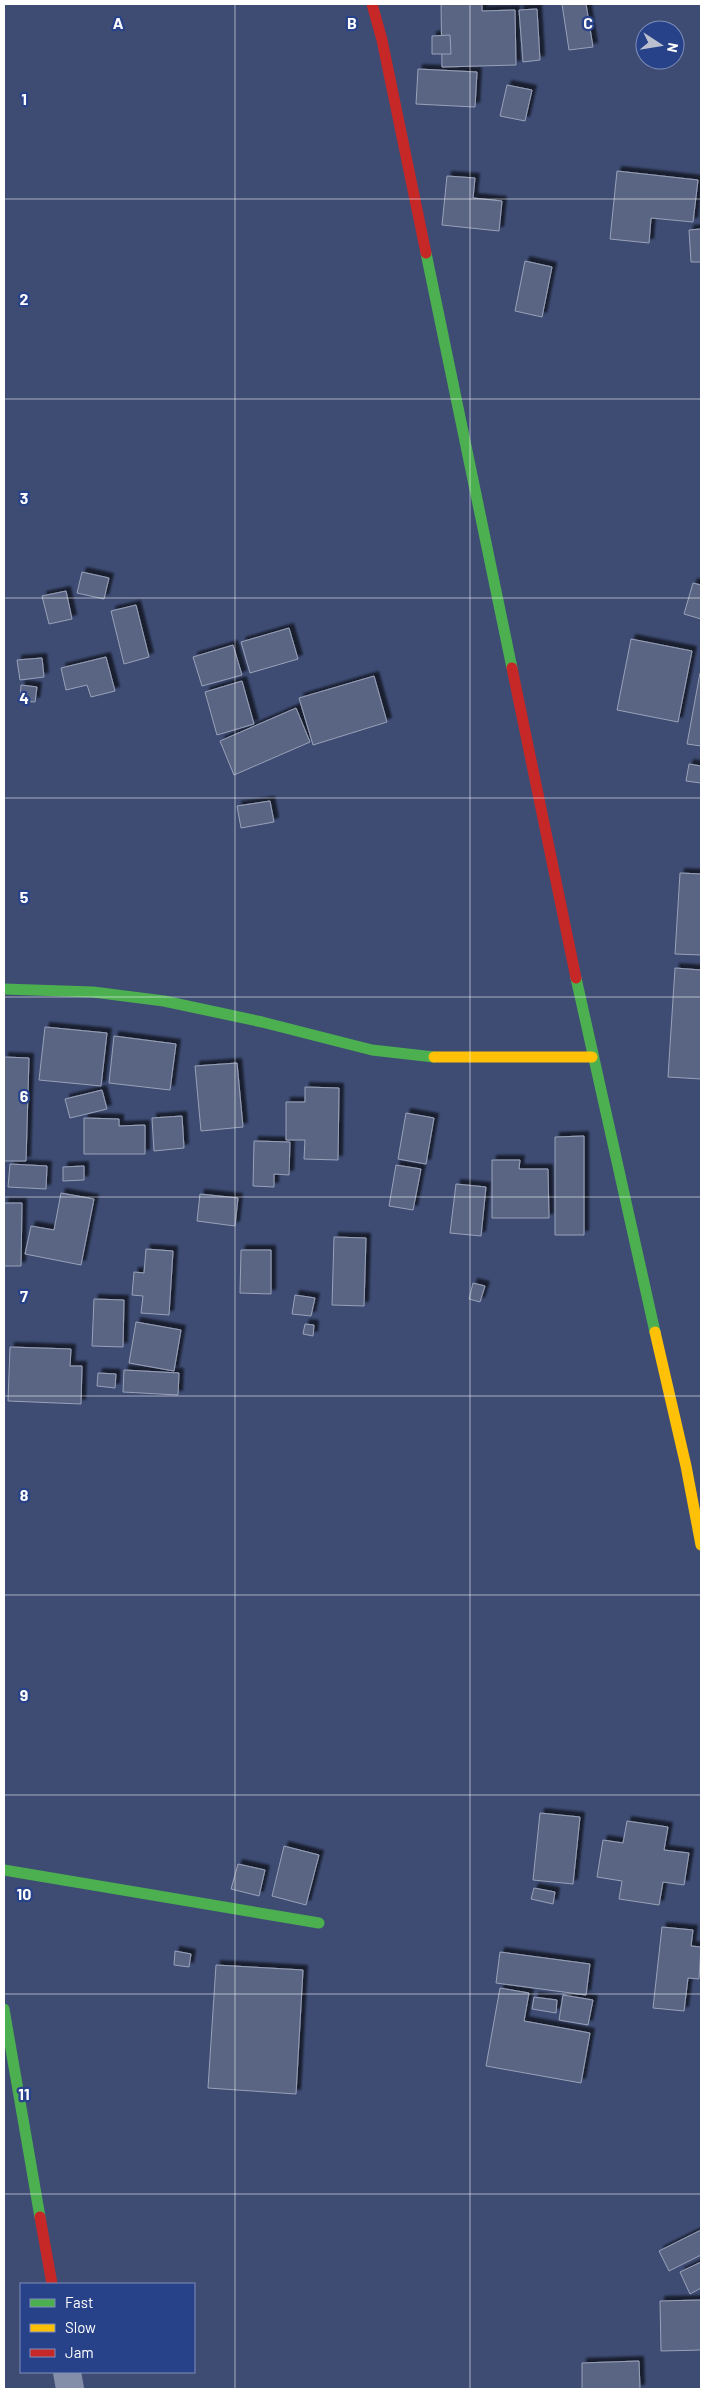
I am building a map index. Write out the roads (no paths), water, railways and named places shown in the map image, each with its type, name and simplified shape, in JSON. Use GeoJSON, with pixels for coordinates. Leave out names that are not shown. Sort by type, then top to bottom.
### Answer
{"type":"FeatureCollection","features":[{"type":"Feature","properties":{"kind":"street"},"geometry":{"type":"LineString","coordinates":[[372,4],[382,40],[592,1057],[684,1457],[701,1545]]}},
{"type":"Feature","properties":{"kind":"street"},"geometry":{"type":"LineString","coordinates":[[4,989],[94,992],[164,1001],[262,1022],[372,1050],[438,1058],[592,1057]]}},
{"type":"Feature","properties":{"kind":"street"},"geometry":{"type":"LineString","coordinates":[[4,1870],[319,1923]]}},
{"type":"Feature","properties":{"kind":"street"},"geometry":{"type":"LineString","coordinates":[[4,2010],[52,2283]]}},
{"type":"Feature","properties":{"kind":"street"},"geometry":{"type":"LineString","coordinates":[[67,2373],[70,2389]]}}]}
